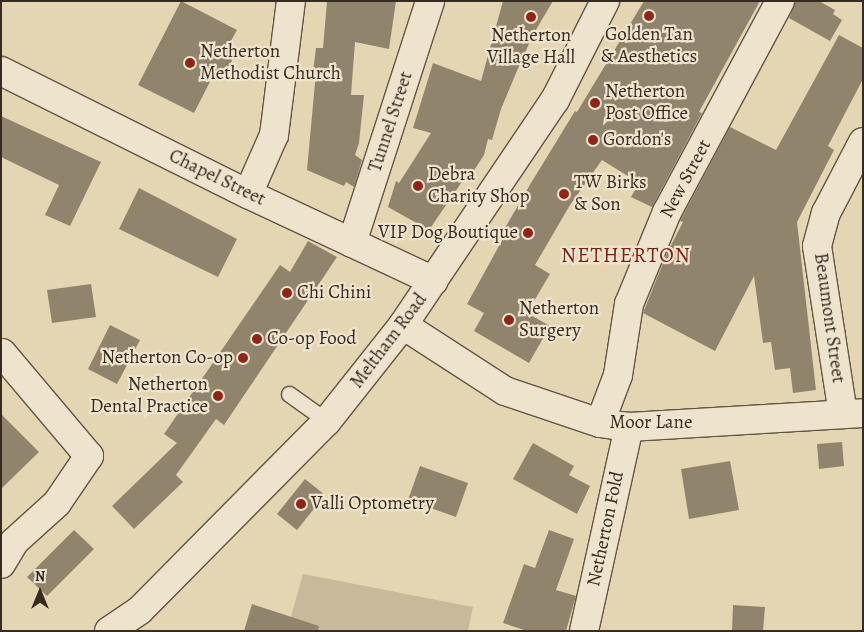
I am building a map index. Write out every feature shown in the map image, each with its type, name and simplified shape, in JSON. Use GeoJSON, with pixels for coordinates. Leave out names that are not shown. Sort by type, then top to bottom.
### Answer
{"type":"FeatureCollection","features":[{"type":"Feature","properties":{"kind":"street"},"geometry":{"type":"LineString","coordinates":[[248,194],[274,134],[291,1]]}},
{"type":"Feature","properties":{"kind":"street","name":"Tunnel Street"},"geometry":{"type":"LineString","coordinates":[[352,242],[430,1]]}},
{"type":"Feature","properties":{"kind":"street","name":"Meltham Road"},"geometry":{"type":"LineString","coordinates":[[109,631],[140,610],[327,421],[403,325],[555,100],[605,1]]}},
{"type":"Feature","properties":{"kind":"street","name":"New Street"},"geometry":{"type":"LineString","coordinates":[[600,423],[618,375],[629,304],[667,212],[780,1]]}},
{"type":"Feature","properties":{"kind":"street","name":"Chapel Street"},"geometry":{"type":"LineString","coordinates":[[1,71],[248,194],[434,281]]}},
{"type":"Feature","properties":{"kind":"street","name":"Beaumont Street"},"geometry":{"type":"LineString","coordinates":[[853,414],[817,246],[826,213],[854,178],[863,142]]}},
{"type":"Feature","properties":{"kind":"street","name":"Moor Lane"},"geometry":{"type":"LineString","coordinates":[[403,325],[505,391],[600,423],[629,427],[853,414]]}},
{"type":"Feature","properties":{"kind":"street"},"geometry":{"type":"LineString","coordinates":[[1,564],[14,542],[57,503],[89,456],[2,353]]}},
{"type":"Feature","properties":{"kind":"street","name":"Netherton Fold"},"geometry":{"type":"LineString","coordinates":[[584,631],[629,427]]}},
{"type":"Feature","properties":{"kind":"lane"},"geometry":{"type":"LineString","coordinates":[[289,394],[327,421]]}},
{"type":"Feature","properties":{"kind":"shaded area"},"geometry":{"type":"Polygon","coordinates":[[[303,574],[473,607],[468,631],[287,631],[303,574]]]}},
{"type":"Feature","properties":{"kind":"building","name":"Netherton Methodist Church"},"geometry":{"type":"Polygon","coordinates":[[[181,1],[237,30],[226,50],[235,54],[224,77],[215,72],[194,113],[138,85],[181,1]]]}},
{"type":"Feature","properties":{"kind":"building"},"geometry":{"type":"Polygon","coordinates":[[[327,1],[396,1],[389,49],[355,42],[351,95],[364,95],[359,143],[355,155],[362,160],[354,187],[346,182],[344,186],[307,170],[316,72],[313,72],[316,48],[323,48],[327,1]]]}},
{"type":"Feature","properties":{"kind":"building"},"geometry":{"type":"Polygon","coordinates":[[[503,1],[553,1],[534,33],[522,59],[501,109],[492,140],[488,139],[484,155],[471,175],[468,173],[429,230],[388,207],[396,181],[399,183],[431,133],[413,128],[433,63],[481,81],[503,1]]]}},
{"type":"Feature","properties":{"kind":"building"},"geometry":{"type":"Polygon","coordinates":[[[644,1],[760,1],[699,112],[702,113],[652,207],[631,197],[639,183],[602,160],[570,205],[535,265],[550,274],[527,313],[550,326],[529,363],[474,331],[484,313],[467,304],[505,235],[502,233],[531,183],[575,111],[577,112],[644,1]]]}},
{"type":"Feature","properties":{"kind":"building"},"geometry":{"type":"Polygon","coordinates":[[[796,1],[819,1],[835,10],[833,14],[842,20],[830,41],[789,18],[796,1]]]}},
{"type":"Feature","properties":{"kind":"building"},"geometry":{"type":"Polygon","coordinates":[[[839,35],[863,48],[863,79],[828,146],[834,150],[797,222],[816,390],[793,393],[790,368],[775,370],[771,342],[763,343],[754,276],[715,351],[643,313],[667,253],[683,222],[680,221],[730,127],[776,150],[839,35]]]}},
{"type":"Feature","properties":{"kind":"building"},"geometry":{"type":"Polygon","coordinates":[[[1,116],[101,162],[70,226],[45,215],[59,185],[1,157],[1,116]]]}},
{"type":"Feature","properties":{"kind":"building"},"geometry":{"type":"Polygon","coordinates":[[[139,188],[237,239],[218,277],[119,229],[139,188]]]}},
{"type":"Feature","properties":{"kind":"building"},"geometry":{"type":"Polygon","coordinates":[[[308,241],[337,257],[224,425],[216,419],[176,475],[183,482],[134,529],[112,506],[177,443],[164,434],[280,265],[290,272],[308,241]]]}},
{"type":"Feature","properties":{"kind":"building"},"geometry":{"type":"Polygon","coordinates":[[[91,284],[96,317],[52,323],[47,290],[91,284]]]}},
{"type":"Feature","properties":{"kind":"building"},"geometry":{"type":"Polygon","coordinates":[[[110,325],[140,340],[117,384],[88,369],[110,325]]]}},
{"type":"Feature","properties":{"kind":"building"},"geometry":{"type":"Polygon","coordinates":[[[1,414],[39,452],[1,489],[1,414]]]}},
{"type":"Feature","properties":{"kind":"building"},"geometry":{"type":"Polygon","coordinates":[[[842,442],[844,466],[819,469],[817,444],[842,442]]]}},
{"type":"Feature","properties":{"kind":"building"},"geometry":{"type":"Polygon","coordinates":[[[533,443],[574,466],[569,475],[590,486],[577,514],[513,479],[533,443]]]}},
{"type":"Feature","properties":{"kind":"building"},"geometry":{"type":"Polygon","coordinates":[[[730,461],[739,510],[689,519],[681,469],[730,461]]]}},
{"type":"Feature","properties":{"kind":"building"},"geometry":{"type":"Polygon","coordinates":[[[420,466],[468,483],[456,517],[408,500],[420,466]]]}},
{"type":"Feature","properties":{"kind":"building","name":"Valli Optometry"},"geometry":{"type":"Polygon","coordinates":[[[305,479],[325,495],[297,530],[277,514],[305,479]]]}},
{"type":"Feature","properties":{"kind":"building"},"geometry":{"type":"Polygon","coordinates":[[[74,530],[94,549],[47,596],[27,577],[74,530]]]}},
{"type":"Feature","properties":{"kind":"building"},"geometry":{"type":"Polygon","coordinates":[[[549,530],[574,539],[556,590],[576,596],[566,631],[527,631],[503,623],[524,564],[535,568],[549,530]]]}},
{"type":"Feature","properties":{"kind":"building"},"geometry":{"type":"Polygon","coordinates":[[[252,604],[319,626],[318,631],[244,631],[252,604]]]}},
{"type":"Feature","properties":{"kind":"building"},"geometry":{"type":"Polygon","coordinates":[[[733,605],[765,607],[763,631],[732,631],[733,605]]]}},
{"type":"Feature","properties":{"kind":"place","name":"Golden Tan & Aesthetics"},"geometry":{"type":"Point","coordinates":[649,16]}},
{"type":"Feature","properties":{"kind":"place","name":"Netherton Village Hall"},"geometry":{"type":"Point","coordinates":[531,17]}},
{"type":"Feature","properties":{"kind":"place","name":"Netherton Methodist Church"},"geometry":{"type":"Point","coordinates":[190,63]}},
{"type":"Feature","properties":{"kind":"place","name":"Netherton Post Office"},"geometry":{"type":"Point","coordinates":[595,103]}},
{"type":"Feature","properties":{"kind":"place","name":"Gordon's"},"geometry":{"type":"Point","coordinates":[593,140]}},
{"type":"Feature","properties":{"kind":"place","name":"Debra Charity Shop"},"geometry":{"type":"Point","coordinates":[418,186]}},
{"type":"Feature","properties":{"kind":"place","name":"TW Birks & Son"},"geometry":{"type":"Point","coordinates":[564,194]}},
{"type":"Feature","properties":{"kind":"place","name":"VIP Dog Boutique"},"geometry":{"type":"Point","coordinates":[528,233]}},
{"type":"Feature","properties":{"kind":"place","name":"Chi Chini"},"geometry":{"type":"Point","coordinates":[287,293]}},
{"type":"Feature","properties":{"kind":"place","name":"Netherton Surgery"},"geometry":{"type":"Point","coordinates":[509,320]}},
{"type":"Feature","properties":{"kind":"place","name":"Co-op Food"},"geometry":{"type":"Point","coordinates":[257,339]}},
{"type":"Feature","properties":{"kind":"place","name":"Netherton Co-op"},"geometry":{"type":"Point","coordinates":[243,358]}},
{"type":"Feature","properties":{"kind":"place","name":"Netherton Dental Practice"},"geometry":{"type":"Point","coordinates":[218,396]}},
{"type":"Feature","properties":{"kind":"place","name":"Valli Optometry"},"geometry":{"type":"Point","coordinates":[301,504]}},
{"type":"Feature","properties":{"kind":"district","name":"NETHERTON"},"geometry":{"type":"Point","coordinates":[626,255]}}]}
